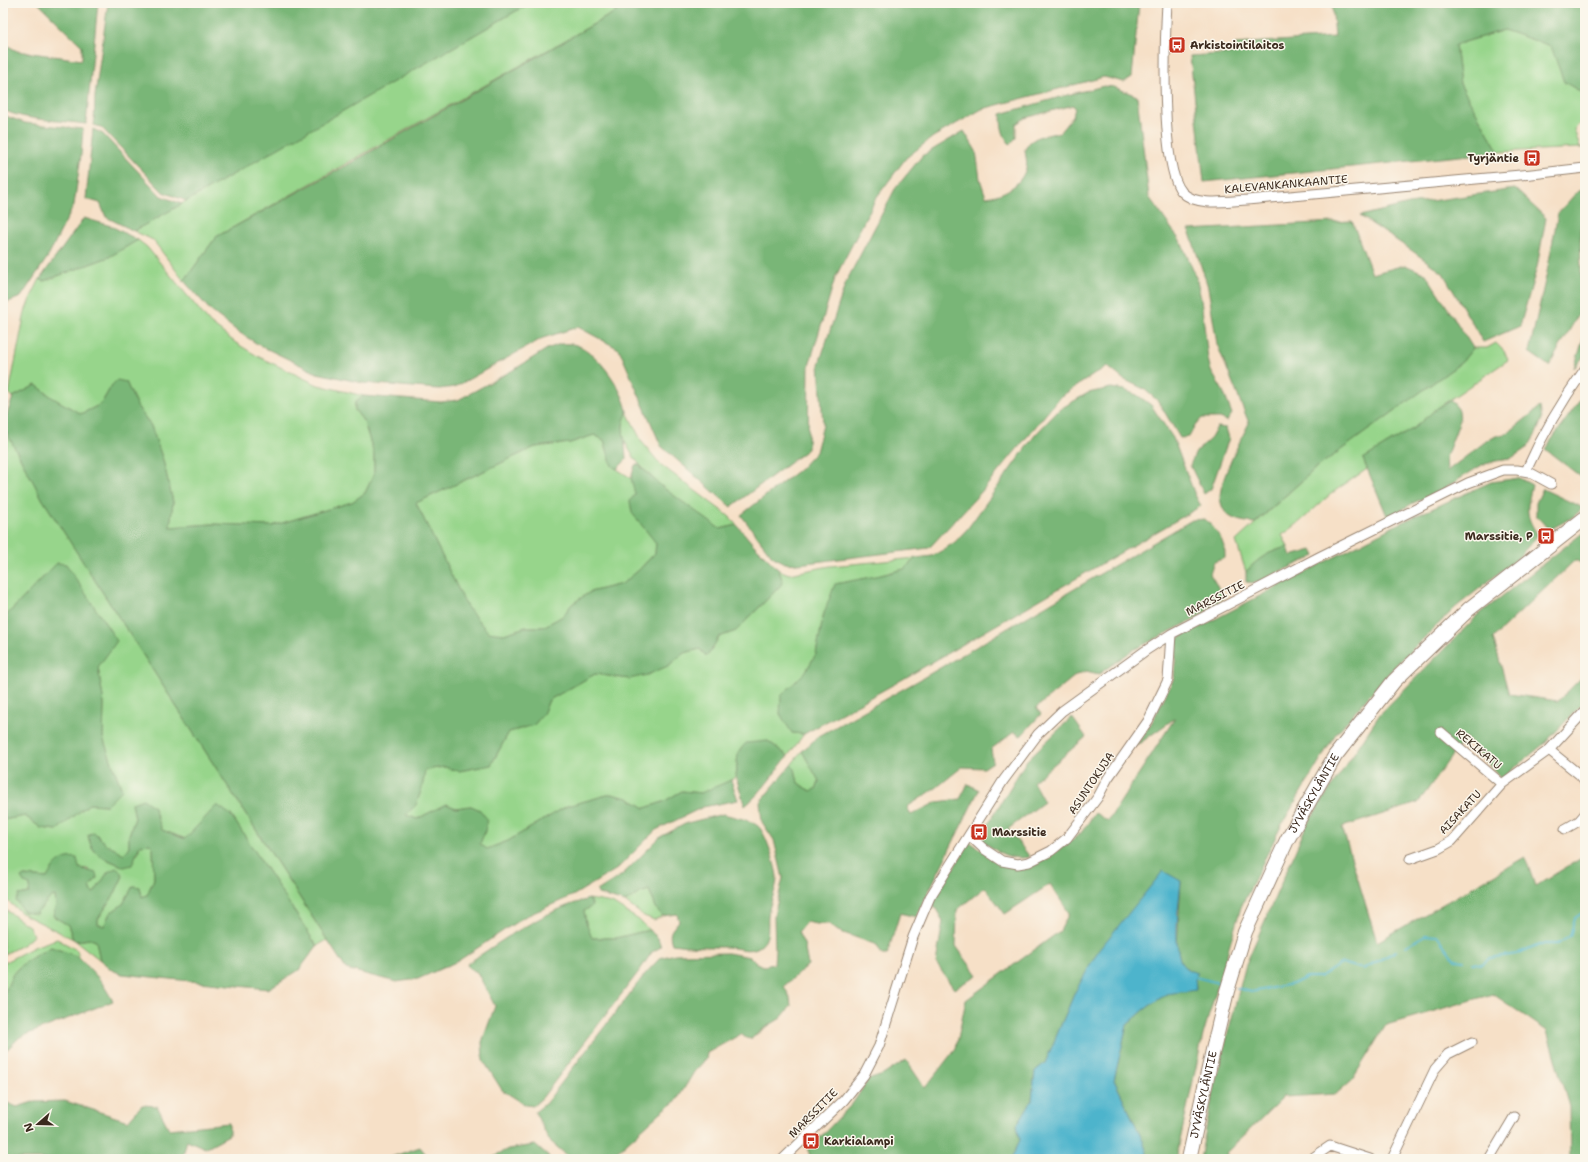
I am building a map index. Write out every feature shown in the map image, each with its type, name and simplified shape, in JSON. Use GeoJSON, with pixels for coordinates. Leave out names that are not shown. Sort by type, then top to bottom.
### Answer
{"type":"FeatureCollection","features":[{"type":"Feature","properties":{"kind":"highway","name":"JYVÄSKYLÄNTIE"},"geometry":{"type":"LineString","coordinates":[[1189,1159],[1214,1042],[1227,991],[1245,932],[1287,840],[1335,756],[1394,681],[1469,609],[1585,518]]}},
{"type":"Feature","properties":{"kind":"street","name":"KALEVANKANKAANTIE"},"geometry":{"type":"LineString","coordinates":[[1167,3],[1165,78],[1170,164],[1174,178],[1183,192],[1194,199],[1214,202],[1247,200],[1585,168]]}},
{"type":"Feature","properties":{"kind":"street"},"geometry":{"type":"LineString","coordinates":[[1526,471],[1539,441],[1585,369]]}},
{"type":"Feature","properties":{"kind":"street","name":"MARSSITIE"},"geometry":{"type":"LineString","coordinates":[[783,1159],[844,1100],[864,1075],[879,1046],[913,936],[930,897],[1003,781],[1038,734],[1062,710],[1171,634],[1319,557],[1468,483],[1503,470],[1526,471],[1551,484]]}},
{"type":"Feature","properties":{"kind":"street","name":"ASUNTOKUJA"},"geometry":{"type":"LineString","coordinates":[[968,835],[984,849],[1002,861],[1018,864],[1029,862],[1050,851],[1067,838],[1090,808],[1108,778],[1148,721],[1168,680],[1171,634]]}},
{"type":"Feature","properties":{"kind":"street","name":"AISAKATU"},"geometry":{"type":"LineString","coordinates":[[1410,859],[1438,849],[1452,841],[1502,784],[1549,750],[1585,711]]}},
{"type":"Feature","properties":{"kind":"street","name":"REKIKATU"},"geometry":{"type":"LineString","coordinates":[[1441,732],[1502,784]]}},
{"type":"Feature","properties":{"kind":"street"},"geometry":{"type":"LineString","coordinates":[[1549,750],[1580,775],[1585,781]]}},
{"type":"Feature","properties":{"kind":"street"},"geometry":{"type":"LineString","coordinates":[[1564,829],[1580,821],[1585,814]]}},
{"type":"Feature","properties":{"kind":"street"},"geometry":{"type":"LineString","coordinates":[[1392,1159],[1435,1069],[1448,1054],[1472,1042]]}},
{"type":"Feature","properties":{"kind":"street"},"geometry":{"type":"LineString","coordinates":[[1489,1159],[1514,1117]]}},
{"type":"Feature","properties":{"kind":"street"},"geometry":{"type":"LineString","coordinates":[[1311,1159],[1330,1146],[1370,1159]]}},
{"type":"Feature","properties":{"kind":"green space"},"geometry":{"type":"Polygon","coordinates":[[[38,3],[98,3],[86,124],[33,118],[12,114],[3,110],[3,43],[17,51],[82,60],[82,46],[38,3]]]}},
{"type":"Feature","properties":{"kind":"green space"},"geometry":{"type":"Polygon","coordinates":[[[108,3],[530,3],[187,201],[163,192],[101,127],[94,125],[95,96],[108,3]]]}},
{"type":"Feature","properties":{"kind":"green space"},"geometry":{"type":"Polygon","coordinates":[[[530,3],[631,3],[216,237],[184,281],[153,240],[134,231],[530,3]]]}},
{"type":"Feature","properties":{"kind":"green space"},"geometry":{"type":"Polygon","coordinates":[[[631,3],[1139,3],[1132,77],[1124,82],[1104,77],[982,109],[933,137],[906,158],[876,198],[835,278],[809,366],[808,449],[731,507],[661,446],[619,349],[578,327],[543,338],[455,387],[439,389],[363,383],[317,373],[259,345],[237,331],[211,311],[184,281],[216,237],[349,164],[631,3]]]}},
{"type":"Feature","properties":{"kind":"green space"},"geometry":{"type":"Polygon","coordinates":[[[1332,3],[1438,3],[1441,9],[1452,3],[1585,3],[1585,94],[1564,82],[1551,46],[1504,30],[1455,45],[1460,84],[1499,152],[1204,182],[1190,56],[1235,53],[1235,44],[1335,37],[1332,3]]]}},
{"type":"Feature","properties":{"kind":"green space"},"geometry":{"type":"Polygon","coordinates":[[[1504,30],[1552,46],[1564,82],[1585,94],[1585,119],[1574,129],[1580,148],[1499,152],[1460,84],[1455,45],[1504,30]]]}},
{"type":"Feature","properties":{"kind":"green space"},"geometry":{"type":"Polygon","coordinates":[[[1104,86],[1114,87],[1137,96],[1149,197],[1181,242],[1196,277],[1201,299],[1208,359],[1211,371],[1223,391],[1232,414],[1227,421],[1220,418],[1202,418],[1195,426],[1189,437],[1180,438],[1158,401],[1144,389],[1123,379],[1107,366],[1060,397],[984,489],[929,548],[798,564],[785,563],[772,556],[741,515],[800,469],[816,452],[823,425],[819,364],[846,282],[895,189],[922,156],[964,131],[976,151],[980,179],[986,197],[1005,192],[1016,185],[1024,174],[1027,164],[1025,149],[1030,142],[1038,137],[1060,132],[1073,116],[1075,108],[1073,105],[1025,118],[1016,124],[1016,138],[1010,144],[1002,130],[1001,114],[1104,86]]]}},
{"type":"Feature","properties":{"kind":"green space"},"geometry":{"type":"Polygon","coordinates":[[[3,115],[25,123],[83,129],[74,205],[47,258],[21,297],[3,304],[3,115]]]}},
{"type":"Feature","properties":{"kind":"green space"},"geometry":{"type":"Polygon","coordinates":[[[93,129],[103,134],[161,196],[182,204],[134,231],[106,217],[100,203],[86,199],[93,129]]]}},
{"type":"Feature","properties":{"kind":"green space"},"geometry":{"type":"Polygon","coordinates":[[[1515,189],[1546,218],[1537,267],[1520,326],[1483,342],[1443,273],[1360,216],[1409,204],[1515,189]]]}},
{"type":"Feature","properties":{"kind":"green space"},"geometry":{"type":"Polygon","coordinates":[[[1585,190],[1585,223],[1580,228],[1582,308],[1549,366],[1529,352],[1547,272],[1558,213],[1578,191],[1585,190]]]}},
{"type":"Feature","properties":{"kind":"green space"},"geometry":{"type":"Polygon","coordinates":[[[84,218],[111,226],[138,240],[109,257],[44,281],[40,279],[84,218]]]}},
{"type":"Feature","properties":{"kind":"green space"},"geometry":{"type":"Polygon","coordinates":[[[1352,221],[1372,274],[1405,265],[1426,274],[1473,348],[1462,362],[1316,468],[1255,523],[1234,519],[1228,515],[1221,503],[1221,487],[1236,449],[1249,423],[1217,344],[1208,287],[1189,230],[1352,221]]]}},
{"type":"Feature","properties":{"kind":"green space"},"geometry":{"type":"Polygon","coordinates":[[[138,240],[147,247],[210,323],[236,343],[259,357],[318,385],[364,396],[355,402],[355,410],[364,422],[374,454],[374,474],[365,493],[352,502],[272,526],[212,524],[170,527],[173,502],[163,460],[151,426],[137,406],[126,382],[112,385],[101,404],[81,414],[53,398],[36,385],[13,397],[9,393],[25,312],[40,279],[44,281],[109,257],[138,240]]]}},
{"type":"Feature","properties":{"kind":"green space"},"geometry":{"type":"Polygon","coordinates":[[[1585,333],[1585,355],[1574,368],[1585,333]]]}},
{"type":"Feature","properties":{"kind":"green space"},"geometry":{"type":"Polygon","coordinates":[[[1496,343],[1504,351],[1508,360],[1436,409],[1414,428],[1363,459],[1367,469],[1335,491],[1289,531],[1282,535],[1288,547],[1265,556],[1246,572],[1236,541],[1316,468],[1462,362],[1473,348],[1487,348],[1496,343]]]}},
{"type":"Feature","properties":{"kind":"green space"},"geometry":{"type":"Polygon","coordinates":[[[560,344],[574,344],[584,349],[600,363],[615,382],[625,402],[627,411],[623,426],[626,460],[617,469],[612,466],[604,440],[594,435],[570,443],[535,447],[416,503],[467,607],[488,632],[504,634],[526,627],[543,627],[563,616],[572,604],[590,592],[622,584],[639,570],[655,553],[656,543],[632,513],[630,501],[635,494],[631,478],[635,465],[639,465],[661,486],[720,529],[737,525],[753,544],[779,570],[783,583],[736,631],[719,637],[708,655],[705,655],[700,649],[684,653],[668,666],[647,675],[629,679],[595,674],[549,700],[543,714],[534,725],[509,732],[491,765],[459,771],[445,767],[425,770],[422,788],[416,805],[406,815],[417,819],[446,804],[456,808],[471,806],[480,810],[487,819],[485,831],[480,844],[487,849],[508,841],[567,806],[611,794],[628,798],[645,808],[663,802],[682,791],[701,793],[731,780],[738,800],[703,807],[656,830],[617,869],[574,895],[524,917],[458,961],[418,979],[396,982],[346,969],[43,500],[3,426],[13,397],[36,385],[53,398],[81,414],[101,404],[112,385],[117,380],[126,382],[137,406],[151,426],[163,460],[173,502],[170,527],[212,524],[272,526],[352,502],[365,493],[374,474],[374,454],[364,422],[355,410],[355,402],[364,396],[441,402],[458,400],[515,369],[547,349],[560,344]]]}},
{"type":"Feature","properties":{"kind":"green space"},"geometry":{"type":"Polygon","coordinates":[[[1111,388],[1124,390],[1137,395],[1151,405],[1173,438],[1195,495],[1201,506],[898,682],[804,734],[792,733],[780,714],[781,696],[806,671],[816,654],[824,613],[835,584],[904,569],[916,558],[932,556],[955,542],[968,528],[1035,435],[1060,409],[1088,393],[1111,388]]]}},
{"type":"Feature","properties":{"kind":"green space"},"geometry":{"type":"Polygon","coordinates":[[[1585,393],[1585,480],[1545,449],[1585,393]]]}},
{"type":"Feature","properties":{"kind":"green space"},"geometry":{"type":"Polygon","coordinates":[[[1451,400],[1459,410],[1460,420],[1446,457],[1447,471],[1485,442],[1496,436],[1508,433],[1540,407],[1542,419],[1536,434],[1528,447],[1510,459],[1482,465],[1440,491],[1413,503],[1388,518],[1363,459],[1414,428],[1436,409],[1451,400]]]}},
{"type":"Feature","properties":{"kind":"green space"},"geometry":{"type":"Polygon","coordinates":[[[627,412],[642,442],[660,464],[730,517],[737,525],[720,529],[676,498],[644,470],[632,454],[625,439],[623,422],[627,412]]]}},
{"type":"Feature","properties":{"kind":"green space"},"geometry":{"type":"Polygon","coordinates":[[[3,426],[43,500],[327,940],[317,946],[231,815],[186,839],[162,830],[153,806],[132,803],[135,818],[129,835],[129,848],[124,854],[107,845],[94,832],[88,835],[90,843],[96,853],[124,867],[138,853],[140,845],[150,844],[153,847],[154,879],[147,895],[142,897],[140,887],[133,886],[123,904],[110,913],[104,926],[98,924],[98,919],[114,895],[123,876],[108,872],[95,893],[92,892],[90,886],[97,878],[88,869],[79,868],[47,878],[24,876],[30,885],[30,893],[19,895],[36,914],[51,897],[55,896],[56,905],[53,916],[68,925],[73,939],[23,914],[3,897],[3,820],[25,816],[41,828],[57,830],[89,804],[107,805],[122,790],[103,738],[104,704],[98,667],[57,563],[3,619],[3,426]]]}},
{"type":"Feature","properties":{"kind":"green space"},"geometry":{"type":"Polygon","coordinates":[[[1217,427],[1226,428],[1229,438],[1211,489],[1204,494],[1190,465],[1196,452],[1211,438],[1217,427]]]}},
{"type":"Feature","properties":{"kind":"green space"},"geometry":{"type":"Polygon","coordinates":[[[594,435],[604,440],[612,466],[631,478],[648,532],[656,543],[655,553],[639,570],[622,584],[590,592],[572,604],[563,616],[543,627],[526,627],[504,634],[488,633],[467,607],[416,503],[535,447],[570,443],[594,435]]]}},
{"type":"Feature","properties":{"kind":"green space"},"geometry":{"type":"Polygon","coordinates":[[[1519,478],[1532,485],[1528,511],[1530,522],[1538,535],[1518,558],[1456,607],[1397,664],[1335,735],[1282,824],[1241,907],[1203,1035],[1176,1159],[1149,1159],[1142,1138],[1114,1080],[1127,1025],[1166,994],[1196,989],[1195,977],[1192,972],[1181,964],[1177,947],[1181,881],[1075,992],[1045,1063],[1035,1071],[1032,1100],[1017,1125],[1020,1140],[1011,1159],[811,1159],[808,1150],[853,1103],[868,1080],[883,1075],[906,1060],[925,1088],[956,1048],[966,1000],[1060,931],[1069,913],[1050,884],[1005,914],[985,887],[957,910],[956,946],[977,975],[954,989],[936,963],[943,921],[932,902],[970,842],[1004,866],[1022,867],[1054,853],[1081,833],[1095,813],[1108,821],[1175,718],[1136,746],[1152,722],[1174,678],[1177,639],[1398,524],[1491,482],[1519,478]]]}},
{"type":"Feature","properties":{"kind":"green space"},"geometry":{"type":"Polygon","coordinates":[[[1543,488],[1583,508],[1573,517],[1549,530],[1536,515],[1536,503],[1543,488]]]}},
{"type":"Feature","properties":{"kind":"green space"},"geometry":{"type":"Polygon","coordinates":[[[1205,519],[1220,536],[1224,546],[1225,558],[1214,562],[1210,574],[1224,597],[1195,619],[1133,650],[1099,674],[1086,671],[1076,675],[1036,708],[1041,714],[1021,736],[1014,732],[991,749],[993,762],[984,768],[962,767],[936,788],[907,807],[911,815],[937,802],[960,799],[968,784],[979,790],[916,917],[900,913],[887,955],[882,955],[877,945],[838,931],[829,924],[806,922],[798,932],[804,944],[808,965],[784,986],[790,998],[791,1006],[781,1018],[763,1029],[751,1039],[746,1038],[741,1034],[707,1053],[706,1059],[694,1072],[677,1100],[661,1112],[618,1151],[600,1154],[593,1159],[571,1159],[549,1140],[535,1112],[546,1103],[645,974],[660,958],[675,954],[728,953],[750,957],[756,963],[764,966],[774,964],[774,916],[783,878],[774,840],[762,822],[760,802],[791,765],[795,769],[798,783],[811,791],[817,788],[819,781],[802,751],[819,736],[921,679],[1192,520],[1205,519]]]}},
{"type":"Feature","properties":{"kind":"green space"},"geometry":{"type":"Polygon","coordinates":[[[1585,531],[1585,565],[1575,560],[1493,638],[1509,694],[1558,701],[1585,674],[1585,701],[1545,743],[1501,779],[1465,737],[1418,803],[1342,827],[1377,942],[1525,857],[1535,886],[1585,856],[1585,1159],[1570,1159],[1569,1107],[1547,1031],[1493,994],[1386,1025],[1352,1080],[1336,1094],[1283,1097],[1226,1153],[1230,1159],[1200,1159],[1216,1079],[1246,964],[1307,824],[1380,714],[1477,616],[1585,531]]]}},
{"type":"Feature","properties":{"kind":"green space"},"geometry":{"type":"Polygon","coordinates":[[[1288,547],[1291,556],[1312,550],[1315,556],[1255,583],[1246,582],[1246,572],[1255,563],[1270,553],[1288,547]]]}},
{"type":"Feature","properties":{"kind":"green space"},"geometry":{"type":"Polygon","coordinates":[[[916,558],[904,569],[881,575],[824,613],[816,654],[806,671],[781,696],[792,733],[804,734],[788,756],[768,741],[738,752],[736,777],[718,787],[701,793],[682,791],[663,802],[645,808],[628,798],[611,794],[567,806],[508,841],[487,849],[479,844],[485,831],[480,810],[471,806],[456,808],[446,804],[417,819],[406,815],[420,794],[425,770],[445,767],[459,771],[491,765],[509,732],[535,723],[539,720],[549,700],[595,674],[629,679],[668,666],[684,653],[700,649],[705,655],[708,655],[719,637],[736,631],[783,583],[779,570],[789,574],[830,566],[916,558]]]}},
{"type":"Feature","properties":{"kind":"green space"},"geometry":{"type":"Polygon","coordinates":[[[57,563],[66,564],[117,641],[98,667],[104,704],[103,738],[122,790],[107,805],[89,804],[57,830],[41,828],[25,816],[3,820],[3,619],[57,563]]]}},
{"type":"Feature","properties":{"kind":"green space"},"geometry":{"type":"Polygon","coordinates":[[[1072,717],[1086,737],[1033,782],[1044,802],[1008,829],[1030,857],[1015,858],[997,851],[979,839],[1027,760],[1072,717]]]}},
{"type":"Feature","properties":{"kind":"green space"},"geometry":{"type":"Polygon","coordinates":[[[768,741],[788,756],[762,789],[745,806],[736,777],[738,752],[746,743],[768,741]]]}},
{"type":"Feature","properties":{"kind":"green space"},"geometry":{"type":"Polygon","coordinates":[[[802,751],[819,781],[817,788],[811,791],[798,783],[795,769],[791,765],[802,751]]]}},
{"type":"Feature","properties":{"kind":"green space"},"geometry":{"type":"Polygon","coordinates":[[[143,799],[153,806],[162,830],[185,839],[217,805],[231,815],[317,946],[299,970],[268,989],[122,974],[112,970],[100,960],[96,941],[90,939],[76,941],[73,939],[68,925],[53,916],[56,905],[55,896],[51,897],[36,914],[24,912],[16,901],[19,895],[29,893],[30,885],[24,883],[21,878],[24,876],[47,878],[52,869],[59,862],[67,858],[77,858],[79,868],[96,873],[97,878],[90,886],[92,892],[94,893],[108,872],[116,868],[123,876],[114,895],[98,919],[98,924],[104,926],[110,913],[123,904],[133,886],[140,887],[142,897],[147,895],[154,879],[153,847],[150,844],[140,845],[132,865],[124,867],[97,853],[90,843],[88,835],[94,832],[107,845],[124,854],[129,848],[129,835],[135,818],[132,803],[143,799]]]}},
{"type":"Feature","properties":{"kind":"green space"},"geometry":{"type":"Polygon","coordinates":[[[723,814],[746,820],[758,826],[764,835],[775,865],[777,882],[768,916],[767,934],[764,942],[757,948],[746,950],[727,947],[672,944],[670,934],[679,921],[677,914],[663,916],[657,910],[649,890],[640,893],[625,902],[598,894],[597,891],[622,875],[660,837],[687,823],[723,814]]]}},
{"type":"Feature","properties":{"kind":"green space"},"geometry":{"type":"Polygon","coordinates":[[[649,890],[657,910],[663,916],[654,920],[644,916],[625,902],[640,893],[649,890]]]}},
{"type":"Feature","properties":{"kind":"green space"},"geometry":{"type":"Polygon","coordinates":[[[589,899],[612,903],[639,920],[649,930],[616,938],[591,938],[584,911],[592,906],[589,899]]]}},
{"type":"Feature","properties":{"kind":"green space"},"geometry":{"type":"Polygon","coordinates":[[[589,899],[592,906],[584,911],[586,923],[592,938],[616,938],[649,930],[658,938],[661,947],[652,952],[640,970],[542,1098],[533,1106],[526,1105],[502,1090],[483,1060],[482,1042],[495,1006],[477,972],[469,968],[467,964],[525,926],[557,910],[589,899]]]}},
{"type":"Feature","properties":{"kind":"green space"},"geometry":{"type":"Polygon","coordinates":[[[3,908],[30,927],[33,936],[24,944],[3,955],[3,908]]]}},
{"type":"Feature","properties":{"kind":"green space"},"geometry":{"type":"Polygon","coordinates":[[[57,939],[77,950],[79,957],[51,947],[21,965],[13,974],[3,994],[3,963],[36,946],[57,939]]]}},
{"type":"Feature","properties":{"kind":"green space"},"geometry":{"type":"Polygon","coordinates":[[[90,939],[96,941],[100,960],[76,941],[90,939]]]}},
{"type":"Feature","properties":{"kind":"green space"},"geometry":{"type":"Polygon","coordinates":[[[51,947],[79,957],[101,981],[113,1001],[20,1037],[3,1053],[3,994],[13,974],[21,965],[51,947]]]}},
{"type":"Feature","properties":{"kind":"green space"},"geometry":{"type":"Polygon","coordinates":[[[3,1101],[17,1107],[33,1102],[65,1101],[128,1121],[142,1105],[157,1106],[169,1129],[229,1123],[229,1135],[205,1148],[187,1140],[182,1159],[3,1159],[3,1101]]]}},
{"type":"Feature","properties":{"kind":"green space"},"geometry":{"type":"Polygon","coordinates":[[[535,1145],[551,1159],[488,1159],[508,1149],[535,1145]]]}},
{"type":"Feature","properties":{"kind":"green space"},"geometry":{"type":"Polygon","coordinates":[[[420,1147],[430,1159],[386,1159],[420,1147]]]}},
{"type":"Feature","properties":{"kind":"water"},"geometry":{"type":"Polygon","coordinates":[[[1163,871],[1181,881],[1177,923],[1177,944],[1181,962],[1186,968],[1198,973],[1195,977],[1196,990],[1166,994],[1127,1025],[1114,1080],[1142,1138],[1149,1159],[1011,1159],[1020,1140],[1017,1125],[1032,1100],[1035,1071],[1045,1063],[1075,992],[1098,951],[1163,871]]]}},
{"type":"Feature","properties":{"kind":"waterway"},"geometry":{"type":"LineString","coordinates":[[1473,963],[1482,964],[1490,958],[1517,954],[1539,944],[1558,944],[1570,936],[1575,918],[1585,911]]}},
{"type":"Feature","properties":{"kind":"waterway"},"geometry":{"type":"LineString","coordinates":[[1406,946],[1425,935],[1437,936],[1455,960],[1464,961]]}},
{"type":"Feature","properties":{"kind":"waterway"},"geometry":{"type":"LineString","coordinates":[[1237,988],[1251,992],[1293,984],[1307,977],[1320,977],[1342,963],[1363,969],[1396,951]]}},
{"type":"Feature","properties":{"kind":"waterway"},"geometry":{"type":"LineString","coordinates":[[1195,977],[1223,984]]}},
{"type":"Feature","properties":{"kind":"place","name":"Arkistointilaitos"},"geometry":{"type":"Point","coordinates":[1177,45]}},
{"type":"Feature","properties":{"kind":"place","name":"Tyrjäntie"},"geometry":{"type":"Point","coordinates":[1532,158]}},
{"type":"Feature","properties":{"kind":"place","name":"Marssitie, P"},"geometry":{"type":"Point","coordinates":[1546,536]}},
{"type":"Feature","properties":{"kind":"place","name":"Marssitie"},"geometry":{"type":"Point","coordinates":[979,832]}},
{"type":"Feature","properties":{"kind":"place","name":"Karkialampi"},"geometry":{"type":"Point","coordinates":[811,1141]}}]}
